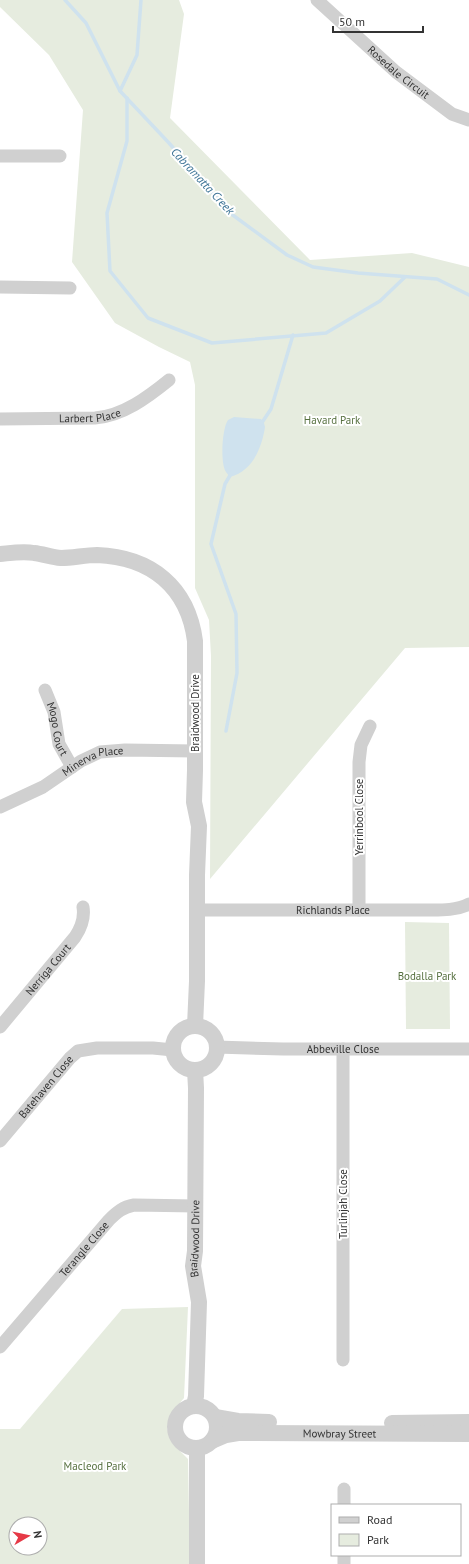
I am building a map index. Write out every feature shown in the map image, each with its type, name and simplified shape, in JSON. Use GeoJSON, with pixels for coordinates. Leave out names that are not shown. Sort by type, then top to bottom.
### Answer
{"type":"FeatureCollection","features":[{"type":"Feature","properties":{"kind":"street","name":"Rosedale Circuit"},"geometry":{"type":"LineString","coordinates":[[316,0],[396,72],[452,114],[469,120]]}},
{"type":"Feature","properties":{"kind":"street"},"geometry":{"type":"LineString","coordinates":[[0,156],[60,156]]}},
{"type":"Feature","properties":{"kind":"street"},"geometry":{"type":"LineString","coordinates":[[0,287],[70,288]]}},
{"type":"Feature","properties":{"kind":"street","name":"Larbert Place"},"geometry":{"type":"LineString","coordinates":[[0,419],[107,417],[128,408],[169,380]]}},
{"type":"Feature","properties":{"kind":"street","name":"Braidwood Drive"},"geometry":{"type":"LineString","coordinates":[[0,554],[33,553],[62,558],[96,555],[121,557],[148,567],[171,585],[187,610],[194,629],[195,641],[194,794],[198,826],[197,981],[195,1026]]}},
{"type":"Feature","properties":{"kind":"street","name":"Mogo Court"},"geometry":{"type":"LineString","coordinates":[[45,690],[54,712],[59,744],[72,766]]}},
{"type":"Feature","properties":{"kind":"street","name":"Yerrinbool Close"},"geometry":{"type":"LineString","coordinates":[[359,910],[359,762],[361,745],[370,726]]}},
{"type":"Feature","properties":{"kind":"street","name":"Minerva Place"},"geometry":{"type":"LineString","coordinates":[[0,807],[43,787],[72,766],[94,754],[107,751],[132,750],[195,751]]}},
{"type":"Feature","properties":{"kind":"street","name":"Richlands Place"},"geometry":{"type":"LineString","coordinates":[[197,910],[449,910],[461,908],[469,904]]}},
{"type":"Feature","properties":{"kind":"street","name":"Nerriga Court"},"geometry":{"type":"LineString","coordinates":[[0,1027],[75,937],[84,918],[83,907]]}},
{"type":"Feature","properties":{"kind":"street"},"geometry":{"type":"LineString","coordinates":[[195,1026],[207,1030],[215,1041],[216,1047],[216,1054],[208,1066],[195,1070],[182,1066],[174,1056],[173,1050],[176,1036],[188,1027],[195,1026]]}},
{"type":"Feature","properties":{"kind":"street","name":"Abbeville Close"},"geometry":{"type":"LineString","coordinates":[[216,1047],[469,1049]]}},
{"type":"Feature","properties":{"kind":"street","name":"Batehaven Close"},"geometry":{"type":"LineString","coordinates":[[0,1141],[70,1058],[78,1051],[96,1048],[153,1048],[173,1050]]}},
{"type":"Feature","properties":{"kind":"street","name":"Turlinjah Close"},"geometry":{"type":"LineString","coordinates":[[343,1049],[343,1360]]}},
{"type":"Feature","properties":{"kind":"street","name":"Braidwood Drive"},"geometry":{"type":"LineString","coordinates":[[194,1406],[196,1396],[199,1308],[193,1266],[195,1251],[196,1206],[195,1070]]}},
{"type":"Feature","properties":{"kind":"street","name":"Terangle Close"},"geometry":{"type":"LineString","coordinates":[[0,1347],[109,1220],[118,1212],[128,1206],[196,1206]]}},
{"type":"Feature","properties":{"kind":"street"},"geometry":{"type":"LineString","coordinates":[[194,1406],[206,1408],[215,1417],[217,1430],[212,1441],[203,1448],[197,1449],[183,1445],[178,1440],[174,1425],[176,1418],[181,1412],[194,1406]]}},
{"type":"Feature","properties":{"kind":"street","name":"Mowbray Street"},"geometry":{"type":"LineString","coordinates":[[215,1417],[248,1422],[469,1422]]}},
{"type":"Feature","properties":{"kind":"street","name":"Mowbray Street"},"geometry":{"type":"LineString","coordinates":[[212,1441],[226,1435],[238,1433],[469,1434]]}},
{"type":"Feature","properties":{"kind":"street"},"geometry":{"type":"LineString","coordinates":[[197,1449],[197,1564]]}},
{"type":"Feature","properties":{"kind":"street"},"geometry":{"type":"LineString","coordinates":[[344,1489],[344,1504]]}},
{"type":"Feature","properties":{"kind":"green space","name":"Havard Park"},"geometry":{"type":"Polygon","coordinates":[[[0,0],[179,0],[184,14],[170,118],[310,260],[412,253],[469,267],[469,647],[405,648],[210,879],[211,656],[209,620],[195,588],[195,385],[190,362],[115,323],[72,262],[83,110],[49,55],[0,7],[0,0]]]}},
{"type":"Feature","properties":{"kind":"green space","name":"Bodalla Park"},"geometry":{"type":"Polygon","coordinates":[[[405,922],[449,923],[450,1029],[406,1029],[405,922]]]}},
{"type":"Feature","properties":{"kind":"green space","name":"Macleod Park"},"geometry":{"type":"Polygon","coordinates":[[[188,1307],[184,1398],[173,1411],[167,1428],[172,1443],[188,1459],[190,1564],[0,1564],[0,1429],[20,1429],[122,1309],[188,1307]]]}},
{"type":"Feature","properties":{"kind":"water"},"geometry":{"type":"Polygon","coordinates":[[[234,417],[261,419],[265,427],[262,442],[255,457],[245,469],[230,477],[224,468],[222,446],[226,424],[228,420],[234,417]]]}},
{"type":"Feature","properties":{"kind":"waterway","name":"Cabramatta Creek"},"geometry":{"type":"LineString","coordinates":[[65,0],[86,23],[120,91],[169,143],[230,213],[287,255],[313,267],[358,273],[437,279],[469,295]]}},
{"type":"Feature","properties":{"kind":"waterway"},"geometry":{"type":"LineString","coordinates":[[120,91],[137,55],[141,0]]}},
{"type":"Feature","properties":{"kind":"waterway"},"geometry":{"type":"LineString","coordinates":[[127,98],[127,141],[107,213],[110,271],[148,318],[212,343],[326,333],[380,301],[405,277]]}},
{"type":"Feature","properties":{"kind":"waterway"},"geometry":{"type":"LineString","coordinates":[[261,424],[271,409],[293,335]]}},
{"type":"Feature","properties":{"kind":"waterway"},"geometry":{"type":"LineString","coordinates":[[226,731],[237,673],[236,614],[211,544],[225,484],[232,472]]}}]}
